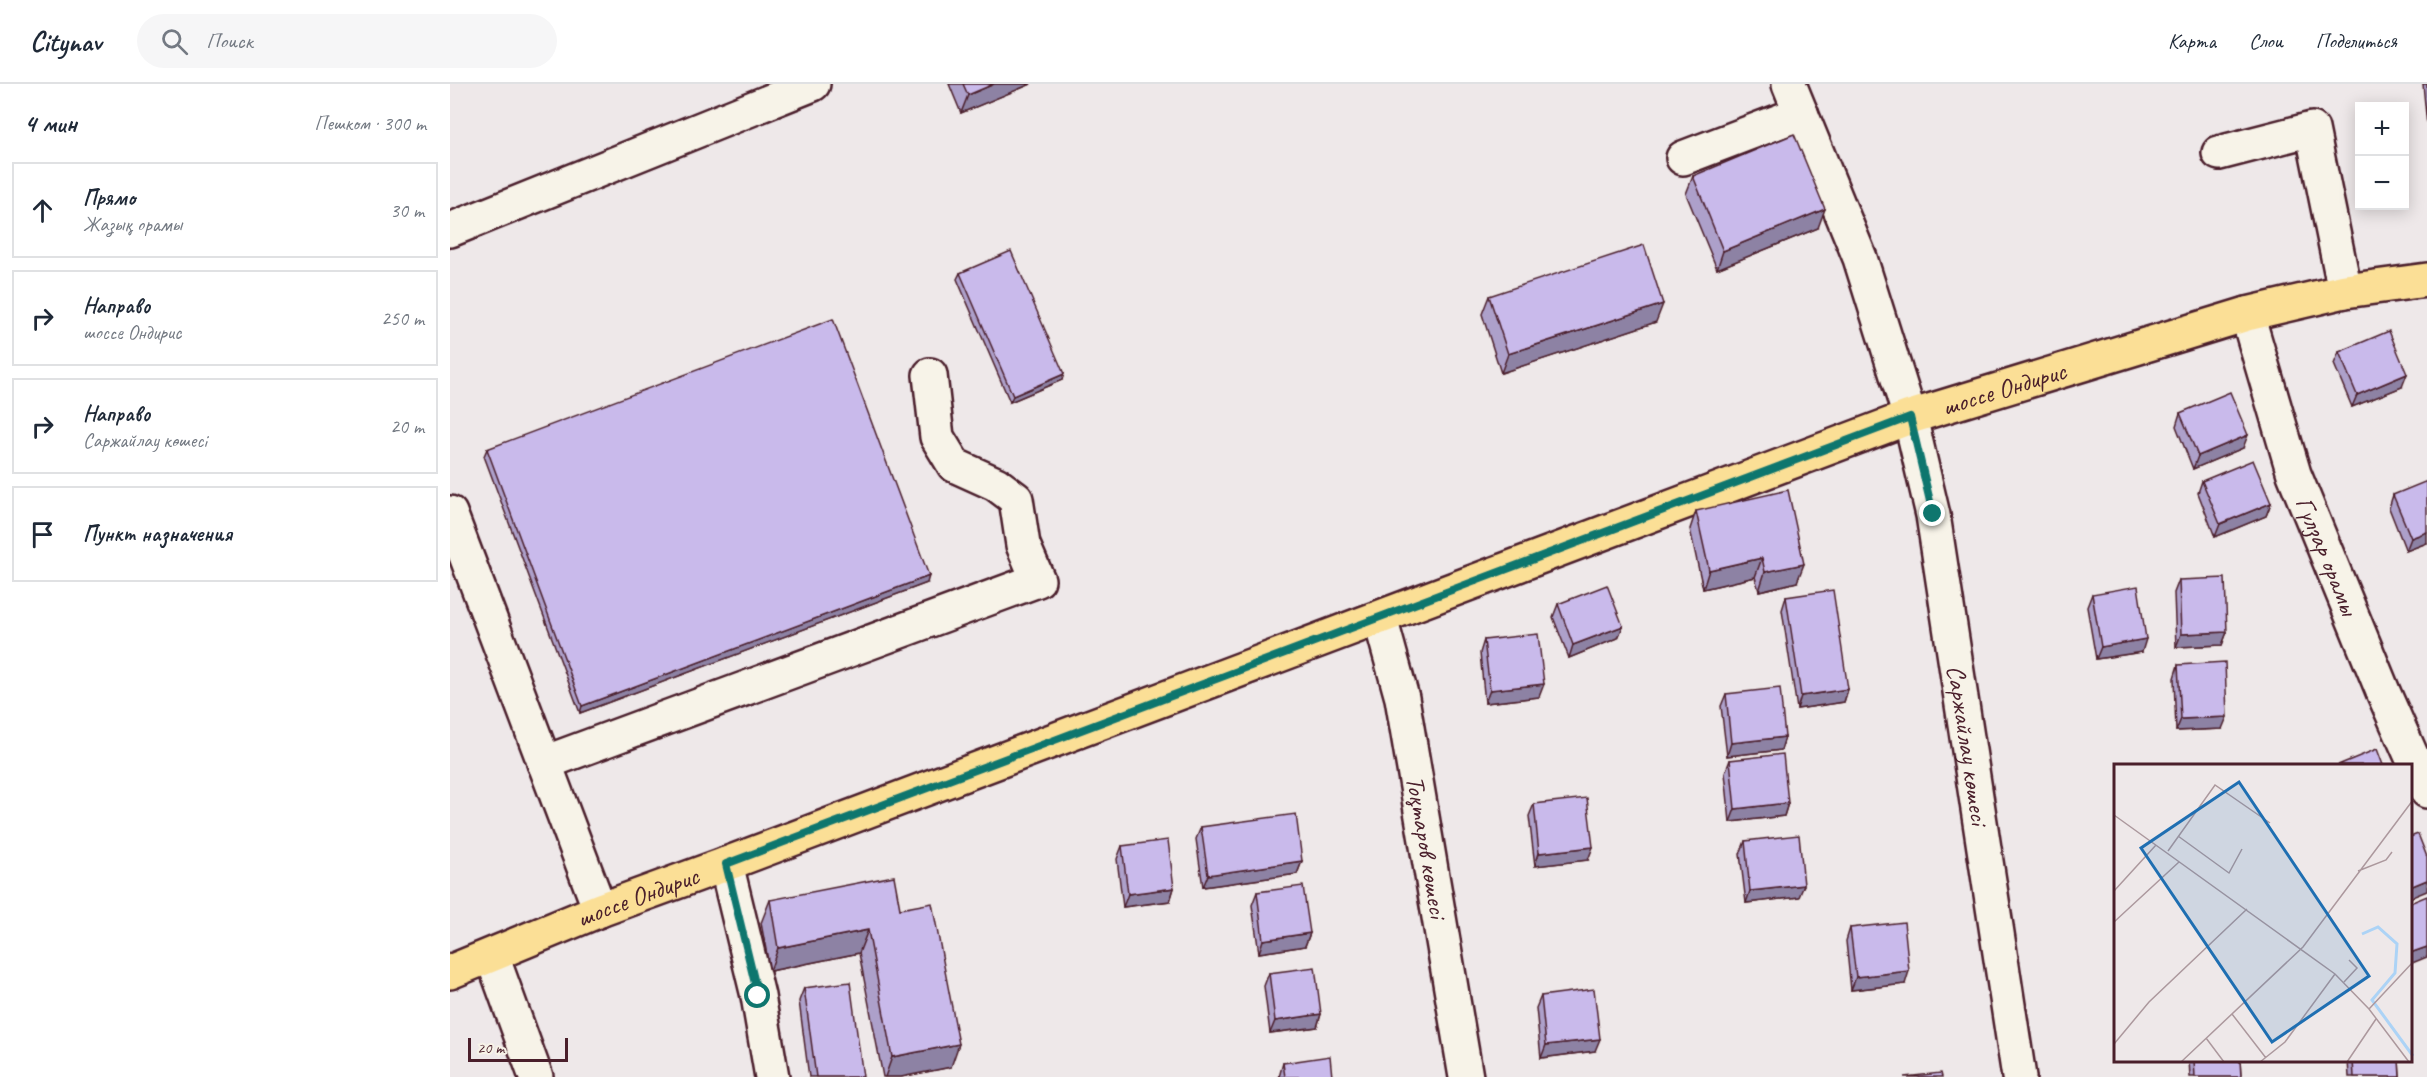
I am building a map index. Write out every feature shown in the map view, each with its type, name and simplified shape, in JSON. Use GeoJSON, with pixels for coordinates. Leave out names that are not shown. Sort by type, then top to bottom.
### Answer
{"type":"FeatureCollection","features":[{"type":"Feature","properties":{"kind":"main road","name":"шоссе Ондирис"},"geometry":{"type":"LineString","coordinates":[[450,972],[600,910],[1910,417],[2247,314],[2345,291],[2427,280]]}},
{"type":"Feature","properties":{"kind":"street"},"geometry":{"type":"LineString","coordinates":[[450,230],[813,84]]}},
{"type":"Feature","properties":{"kind":"street"},"geometry":{"type":"LineString","coordinates":[[1683,158],[1795,98]]}},
{"type":"Feature","properties":{"kind":"street","name":"Саржайлау көшесі"},"geometry":{"type":"LineString","coordinates":[[1795,98],[1860,258],[1910,417],[1933,514],[2019,1077]]}},
{"type":"Feature","properties":{"kind":"street"},"geometry":{"type":"LineString","coordinates":[[2218,153],[2312,129],[2345,291]]}},
{"type":"Feature","properties":{"kind":"street","name":"Гүлзар орамы"},"geometry":{"type":"LineString","coordinates":[[2247,314],[2294,474],[2384,694],[2427,791]]}},
{"type":"Feature","properties":{"kind":"street"},"geometry":{"type":"LineString","coordinates":[[544,763],[1038,580],[1023,545],[1016,499],[996,484],[954,465],[936,436],[930,375]]}},
{"type":"Feature","properties":{"kind":"street"},"geometry":{"type":"LineString","coordinates":[[450,513],[600,910]]}},
{"type":"Feature","properties":{"kind":"street","name":"Тоқтаров көшесі"},"geometry":{"type":"LineString","coordinates":[[1380,618],[1402,698],[1466,1077]]}},
{"type":"Feature","properties":{"kind":"street"},"geometry":{"type":"LineString","coordinates":[[726,864],[758,996],[772,1077]]}},
{"type":"Feature","properties":{"kind":"street"},"geometry":{"type":"LineString","coordinates":[[492,956],[536,1077]]}},
{"type":"Feature","properties":{"kind":"building"},"geometry":{"type":"Polygon","coordinates":[[[963,84],[994,84],[968,95],[963,84]]]}},
{"type":"Feature","properties":{"kind":"building"},"geometry":{"type":"Polygon","coordinates":[[[1794,134],[1825,209],[1723,251],[1693,176],[1794,134]]]}},
{"type":"Feature","properties":{"kind":"building"},"geometry":{"type":"Polygon","coordinates":[[[1644,245],[1663,304],[1508,354],[1489,296],[1644,245]]]}},
{"type":"Feature","properties":{"kind":"building"},"geometry":{"type":"Polygon","coordinates":[[[1011,251],[1064,374],[1013,396],[960,273],[1011,251]]]}},
{"type":"Feature","properties":{"kind":"building"},"geometry":{"type":"Polygon","coordinates":[[[833,319],[929,576],[582,706],[487,449],[833,319]]]}},
{"type":"Feature","properties":{"kind":"building"},"geometry":{"type":"Polygon","coordinates":[[[2389,331],[2407,374],[2357,395],[2339,352],[2389,331]]]}},
{"type":"Feature","properties":{"kind":"building"},"geometry":{"type":"Polygon","coordinates":[[[2230,392],[2248,435],[2198,456],[2180,413],[2230,392]]]}},
{"type":"Feature","properties":{"kind":"building"},"geometry":{"type":"Polygon","coordinates":[[[2253,460],[2271,503],[2220,524],[2202,481],[2253,460]]]}},
{"type":"Feature","properties":{"kind":"building"},"geometry":{"type":"Polygon","coordinates":[[[2427,481],[2427,532],[2411,538],[2393,495],[2427,481]]]}},
{"type":"Feature","properties":{"kind":"building"},"geometry":{"type":"Polygon","coordinates":[[[1788,490],[1804,564],[1765,572],[1762,558],[1709,570],[1696,511],[1788,490]]]}},
{"type":"Feature","properties":{"kind":"building"},"geometry":{"type":"Polygon","coordinates":[[[2225,578],[2227,632],[2181,634],[2179,580],[2225,578]]]}},
{"type":"Feature","properties":{"kind":"building"},"geometry":{"type":"Polygon","coordinates":[[[1607,585],[1623,626],[1573,645],[1558,604],[1607,585]]]}},
{"type":"Feature","properties":{"kind":"building"},"geometry":{"type":"Polygon","coordinates":[[[2138,586],[2146,639],[2101,647],[2092,594],[2138,586]]]}},
{"type":"Feature","properties":{"kind":"building"},"geometry":{"type":"Polygon","coordinates":[[[1833,590],[1848,689],[1801,696],[1786,597],[1833,590]]]}},
{"type":"Feature","properties":{"kind":"building"},"geometry":{"type":"Polygon","coordinates":[[[1538,634],[1544,684],[1490,690],[1484,640],[1538,634]]]}},
{"type":"Feature","properties":{"kind":"building"},"geometry":{"type":"Polygon","coordinates":[[[2225,662],[2227,717],[2181,719],[2178,665],[2225,662]]]}},
{"type":"Feature","properties":{"kind":"building"},"geometry":{"type":"Polygon","coordinates":[[[1780,688],[1785,737],[1731,743],[1726,694],[1780,688]]]}},
{"type":"Feature","properties":{"kind":"building"},"geometry":{"type":"Polygon","coordinates":[[[2377,749],[2383,764],[2340,764],[2377,749]]]}},
{"type":"Feature","properties":{"kind":"building"},"geometry":{"type":"Polygon","coordinates":[[[1783,754],[1788,803],[1735,809],[1730,760],[1783,754]]]}},
{"type":"Feature","properties":{"kind":"building"},"geometry":{"type":"Polygon","coordinates":[[[1587,798],[1593,847],[1539,853],[1534,804],[1587,798]]]}},
{"type":"Feature","properties":{"kind":"building"},"geometry":{"type":"Polygon","coordinates":[[[1296,814],[1302,861],[1208,875],[1201,827],[1296,814]]]}},
{"type":"Feature","properties":{"kind":"building"},"geometry":{"type":"Polygon","coordinates":[[[2418,834],[2427,857],[2427,880],[2412,886],[2412,836],[2418,834]]]}},
{"type":"Feature","properties":{"kind":"building"},"geometry":{"type":"Polygon","coordinates":[[[1799,835],[1804,885],[1750,891],[1745,841],[1799,835]]]}},
{"type":"Feature","properties":{"kind":"building"},"geometry":{"type":"Polygon","coordinates":[[[1168,840],[1174,888],[1128,894],[1122,846],[1168,840]]]}},
{"type":"Feature","properties":{"kind":"building"},"geometry":{"type":"Polygon","coordinates":[[[894,876],[900,909],[932,903],[959,1044],[892,1057],[868,930],[778,948],[770,900],[894,876]]]}},
{"type":"Feature","properties":{"kind":"building"},"geometry":{"type":"Polygon","coordinates":[[[1303,886],[1310,933],[1263,940],[1257,892],[1303,886]]]}},
{"type":"Feature","properties":{"kind":"building"},"geometry":{"type":"Polygon","coordinates":[[[2427,896],[2427,947],[2412,952],[2412,902],[2427,896]]]}},
{"type":"Feature","properties":{"kind":"building"},"geometry":{"type":"Polygon","coordinates":[[[1904,922],[1909,971],[1856,977],[1850,928],[1904,922]]]}},
{"type":"Feature","properties":{"kind":"building"},"geometry":{"type":"Polygon","coordinates":[[[1315,967],[1321,1014],[1275,1021],[1269,973],[1315,967]]]}},
{"type":"Feature","properties":{"kind":"building"},"geometry":{"type":"Polygon","coordinates":[[[850,982],[863,1077],[816,1077],[804,988],[850,982]]]}},
{"type":"Feature","properties":{"kind":"building"},"geometry":{"type":"Polygon","coordinates":[[[1594,989],[1600,1039],[1546,1045],[1541,996],[1594,989]]]}},
{"type":"Feature","properties":{"kind":"building"},"geometry":{"type":"Polygon","coordinates":[[[1330,1056],[1332,1077],[1285,1077],[1283,1063],[1330,1056]]]}},
{"type":"Feature","properties":{"kind":"building"},"geometry":{"type":"Polygon","coordinates":[[[2194,1062],[2240,1062],[2241,1077],[2195,1077],[2194,1062]]]}},
{"type":"Feature","properties":{"kind":"building"},"geometry":{"type":"Polygon","coordinates":[[[2353,1062],[2399,1062],[2400,1077],[2354,1077],[2353,1062]]]}},
{"type":"Feature","properties":{"kind":"building"},"geometry":{"type":"Polygon","coordinates":[[[1941,1073],[1942,1077],[1904,1077],[1941,1073]]]}},
{"type":"Feature","properties":{"kind":"route"},"geometry":{"type":"LineString","coordinates":[[758,996],[726,864],[1910,417],[1933,514]]}}]}
